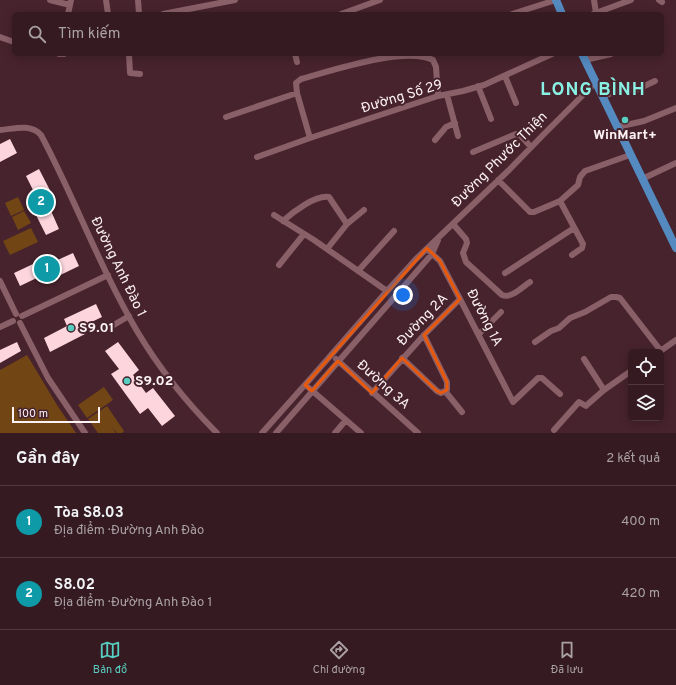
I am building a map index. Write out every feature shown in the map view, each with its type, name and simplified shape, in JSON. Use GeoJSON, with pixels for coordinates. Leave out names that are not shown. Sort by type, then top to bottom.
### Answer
{"type":"FeatureCollection","features":[{"type":"Feature","properties":{"kind":"main road"},"geometry":{"type":"LineString","coordinates":[[556,0],[561,12]]}},
{"type":"Feature","properties":{"kind":"main road"},"geometry":{"type":"LineString","coordinates":[[584,57],[676,248]]}},
{"type":"Feature","properties":{"kind":"street"},"geometry":{"type":"LineString","coordinates":[[50,0],[70,3]]}},
{"type":"Feature","properties":{"kind":"street"},"geometry":{"type":"LineString","coordinates":[[106,0],[108,12]]}},
{"type":"Feature","properties":{"kind":"street"},"geometry":{"type":"LineString","coordinates":[[138,0],[139,12]]}},
{"type":"Feature","properties":{"kind":"street"},"geometry":{"type":"LineString","coordinates":[[172,12],[210,3],[235,0]]}},
{"type":"Feature","properties":{"kind":"street"},"geometry":{"type":"LineString","coordinates":[[347,12],[380,0]]}},
{"type":"Feature","properties":{"kind":"street"},"geometry":{"type":"LineString","coordinates":[[518,12],[556,0]]}},
{"type":"Feature","properties":{"kind":"street"},"geometry":{"type":"LineString","coordinates":[[594,0],[595,12]]}},
{"type":"Feature","properties":{"kind":"street"},"geometry":{"type":"LineString","coordinates":[[598,12],[631,0]]}},
{"type":"Feature","properties":{"kind":"street"},"geometry":{"type":"LineString","coordinates":[[0,37],[12,41]]}},
{"type":"Feature","properties":{"kind":"street"},"geometry":{"type":"LineString","coordinates":[[129,56],[130,72],[132,74],[140,74]]}},
{"type":"Feature","properties":{"kind":"street"},"geometry":{"type":"LineString","coordinates":[[296,56],[297,62]]}},
{"type":"Feature","properties":{"kind":"street"},"geometry":{"type":"LineString","coordinates":[[310,138],[296,93],[296,83],[301,79],[347,66],[381,59],[426,56],[433,60],[436,67],[438,96]]}},
{"type":"Feature","properties":{"kind":"street","name":"Đường Số 29"},"geometry":{"type":"LineString","coordinates":[[257,157],[438,96],[447,95],[478,86],[505,76],[548,56]]}},
{"type":"Feature","properties":{"kind":"street"},"geometry":{"type":"LineString","coordinates":[[505,76],[516,103]]}},
{"type":"Feature","properties":{"kind":"street"},"geometry":{"type":"LineString","coordinates":[[604,96],[625,88],[636,90],[655,81]]}},
{"type":"Feature","properties":{"kind":"street","name":"Đường Phước Thiện"},"geometry":{"type":"LineString","coordinates":[[262,433],[387,291],[427,248],[498,180],[596,82]]}},
{"type":"Feature","properties":{"kind":"street"},"geometry":{"type":"LineString","coordinates":[[478,86],[491,119]]}},
{"type":"Feature","properties":{"kind":"street"},"geometry":{"type":"LineString","coordinates":[[226,117],[296,93]]}},
{"type":"Feature","properties":{"kind":"street"},"geometry":{"type":"LineString","coordinates":[[447,95],[458,136]]}},
{"type":"Feature","properties":{"kind":"street"},"geometry":{"type":"LineString","coordinates":[[617,127],[644,121],[676,108]]}},
{"type":"Feature","properties":{"kind":"street"},"geometry":{"type":"LineString","coordinates":[[435,140],[446,127],[454,123]]}},
{"type":"Feature","properties":{"kind":"street","name":"Đường Anh Đào 1"},"geometry":{"type":"LineString","coordinates":[[0,130],[29,128],[34,129],[41,135],[108,275],[146,345],[171,381],[217,433]]}},
{"type":"Feature","properties":{"kind":"street"},"geometry":{"type":"LineString","coordinates":[[472,152],[516,134],[520,135],[531,147]]}},
{"type":"Feature","properties":{"kind":"street"},"geometry":{"type":"LineString","coordinates":[[498,180],[530,212],[534,212],[560,201],[578,185],[580,177],[585,171],[630,155]]}},
{"type":"Feature","properties":{"kind":"street"},"geometry":{"type":"LineString","coordinates":[[642,179],[676,164]]}},
{"type":"Feature","properties":{"kind":"street"},"geometry":{"type":"LineString","coordinates":[[283,221],[302,206],[327,197],[330,199],[347,224]]}},
{"type":"Feature","properties":{"kind":"street"},"geometry":{"type":"LineString","coordinates":[[560,201],[584,244],[582,248],[572,255]]}},
{"type":"Feature","properties":{"kind":"street"},"geometry":{"type":"LineString","coordinates":[[327,249],[347,224],[364,210]]}},
{"type":"Feature","properties":{"kind":"street"},"geometry":{"type":"LineString","coordinates":[[274,215],[327,249],[387,291]]}},
{"type":"Feature","properties":{"kind":"street"},"geometry":{"type":"LineString","coordinates":[[453,224],[466,239],[467,243],[463,253],[466,262],[502,295],[510,295],[530,282]]}},
{"type":"Feature","properties":{"kind":"street"},"geometry":{"type":"LineString","coordinates":[[505,273],[574,228]]}},
{"type":"Feature","properties":{"kind":"street"},"geometry":{"type":"LineString","coordinates":[[358,271],[394,231]]}},
{"type":"Feature","properties":{"kind":"street"},"geometry":{"type":"LineString","coordinates":[[279,265],[304,234]]}},
{"type":"Feature","properties":{"kind":"street","name":"Đường Phước Thiện"},"geometry":{"type":"LineString","coordinates":[[276,433],[432,254],[438,238]]}},
{"type":"Feature","properties":{"kind":"street","name":"Đường 1A"},"geometry":{"type":"LineString","coordinates":[[427,248],[440,261],[514,402],[538,378],[542,378],[560,394]]}},
{"type":"Feature","properties":{"kind":"street"},"geometry":{"type":"LineString","coordinates":[[0,327],[13,321],[16,323],[108,275]]}},
{"type":"Feature","properties":{"kind":"street"},"geometry":{"type":"LineString","coordinates":[[0,281],[16,314],[19,314],[52,384],[85,433]]}},
{"type":"Feature","properties":{"kind":"street"},"geometry":{"type":"LineString","coordinates":[[535,342],[559,328],[570,318],[585,312],[611,297],[616,297],[620,298],[658,349]]}},
{"type":"Feature","properties":{"kind":"street","name":"Đường 2A"},"geometry":{"type":"LineString","coordinates":[[372,393],[402,358],[460,299]]}},
{"type":"Feature","properties":{"kind":"street"},"geometry":{"type":"LineString","coordinates":[[479,334],[501,312]]}},
{"type":"Feature","properties":{"kind":"street"},"geometry":{"type":"LineString","coordinates":[[13,321],[13,317],[16,314]]}},
{"type":"Feature","properties":{"kind":"street"},"geometry":{"type":"LineString","coordinates":[[112,326],[129,316]]}},
{"type":"Feature","properties":{"kind":"street"},"geometry":{"type":"LineString","coordinates":[[424,335],[447,382],[448,386],[445,391],[462,412]]}},
{"type":"Feature","properties":{"kind":"street"},"geometry":{"type":"LineString","coordinates":[[663,349],[676,340]]}},
{"type":"Feature","properties":{"kind":"street","name":"Đường 3A"},"geometry":{"type":"LineString","coordinates":[[332,355],[372,393],[418,433]]}},
{"type":"Feature","properties":{"kind":"street","name":"Đường 2A"},"geometry":{"type":"LineString","coordinates":[[402,358],[437,391],[441,393],[445,391]]}},
{"type":"Feature","properties":{"kind":"street"},"geometry":{"type":"LineString","coordinates":[[584,360],[604,390]]}},
{"type":"Feature","properties":{"kind":"street"},"geometry":{"type":"LineString","coordinates":[[554,430],[578,402],[586,406],[604,390],[628,373]]}},
{"type":"Feature","properties":{"kind":"street"},"geometry":{"type":"LineString","coordinates":[[305,385],[361,433]]}},
{"type":"Feature","properties":{"kind":"street"},"geometry":{"type":"LineString","coordinates":[[335,433],[346,420]]}},
{"type":"Feature","properties":{"kind":"highlighted area"},"geometry":{"type":"Polygon","coordinates":[[[427,248],[440,261],[460,299],[424,335],[447,382],[447,390],[441,393],[437,391],[402,358],[372,393],[338,361],[312,391],[305,385],[427,248]]]}},
{"type":"Feature","properties":{"kind":"shaded area"},"geometry":{"type":"Polygon","coordinates":[[[18,197],[24,210],[11,216],[5,203],[18,197]]]}},
{"type":"Feature","properties":{"kind":"shaded area"},"geometry":{"type":"Polygon","coordinates":[[[24,211],[31,223],[18,230],[12,217],[24,211]]]}},
{"type":"Feature","properties":{"kind":"shaded area"},"geometry":{"type":"Polygon","coordinates":[[[31,228],[38,242],[10,255],[3,241],[31,228]]]}},
{"type":"Feature","properties":{"kind":"shaded area"},"geometry":{"type":"Polygon","coordinates":[[[27,355],[76,433],[0,433],[0,370],[27,355]]]}},
{"type":"Feature","properties":{"kind":"shaded area"},"geometry":{"type":"Polygon","coordinates":[[[104,387],[113,400],[87,418],[78,405],[104,387]]]}},
{"type":"Feature","properties":{"kind":"shaded area"},"geometry":{"type":"Polygon","coordinates":[[[107,406],[124,431],[122,433],[117,433],[112,427],[116,433],[98,433],[88,419],[107,406]]]}},
{"type":"Feature","properties":{"kind":"building"},"geometry":{"type":"Polygon","coordinates":[[[10,139],[17,153],[0,162],[0,144],[10,139]]]}},
{"type":"Feature","properties":{"kind":"building"},"geometry":{"type":"Polygon","coordinates":[[[39,169],[55,200],[48,204],[59,229],[46,235],[28,199],[36,196],[26,176],[39,169]]]}},
{"type":"Feature","properties":{"kind":"building"},"geometry":{"type":"Polygon","coordinates":[[[73,253],[79,266],[48,281],[45,274],[20,286],[14,273],[48,257],[51,263],[73,253]]]}},
{"type":"Feature","properties":{"kind":"building","name":"S9.01"},"geometry":{"type":"Polygon","coordinates":[[[96,304],[102,317],[81,327],[85,334],[50,352],[44,338],[67,326],[64,319],[96,304]]]}},
{"type":"Feature","properties":{"kind":"building"},"geometry":{"type":"Polygon","coordinates":[[[17,342],[21,351],[0,363],[0,350],[17,342]]]}},
{"type":"Feature","properties":{"kind":"building","name":"S9.02"},"geometry":{"type":"Polygon","coordinates":[[[118,342],[139,370],[133,375],[146,393],[153,388],[175,416],[162,426],[148,408],[140,414],[111,374],[119,369],[105,351],[118,342]]]}},
{"type":"Feature","properties":{"kind":"place","name":"WinMart+"},"geometry":{"type":"Point","coordinates":[625,120]}},
{"type":"Feature","properties":{"kind":"place","name":"S8.02"},"geometry":{"type":"Point","coordinates":[41,202]}},
{"type":"Feature","properties":{"kind":"place","name":"Tòa S8.03"},"geometry":{"type":"Point","coordinates":[47,269]}},
{"type":"Feature","properties":{"kind":"place","name":"S9.01"},"geometry":{"type":"Point","coordinates":[71,328]}},
{"type":"Feature","properties":{"kind":"place","name":"S9.02"},"geometry":{"type":"Point","coordinates":[127,381]}},
{"type":"Feature","properties":{"kind":"district","name":"LONG BÌNH"},"geometry":{"type":"Point","coordinates":[593,90]}}]}
